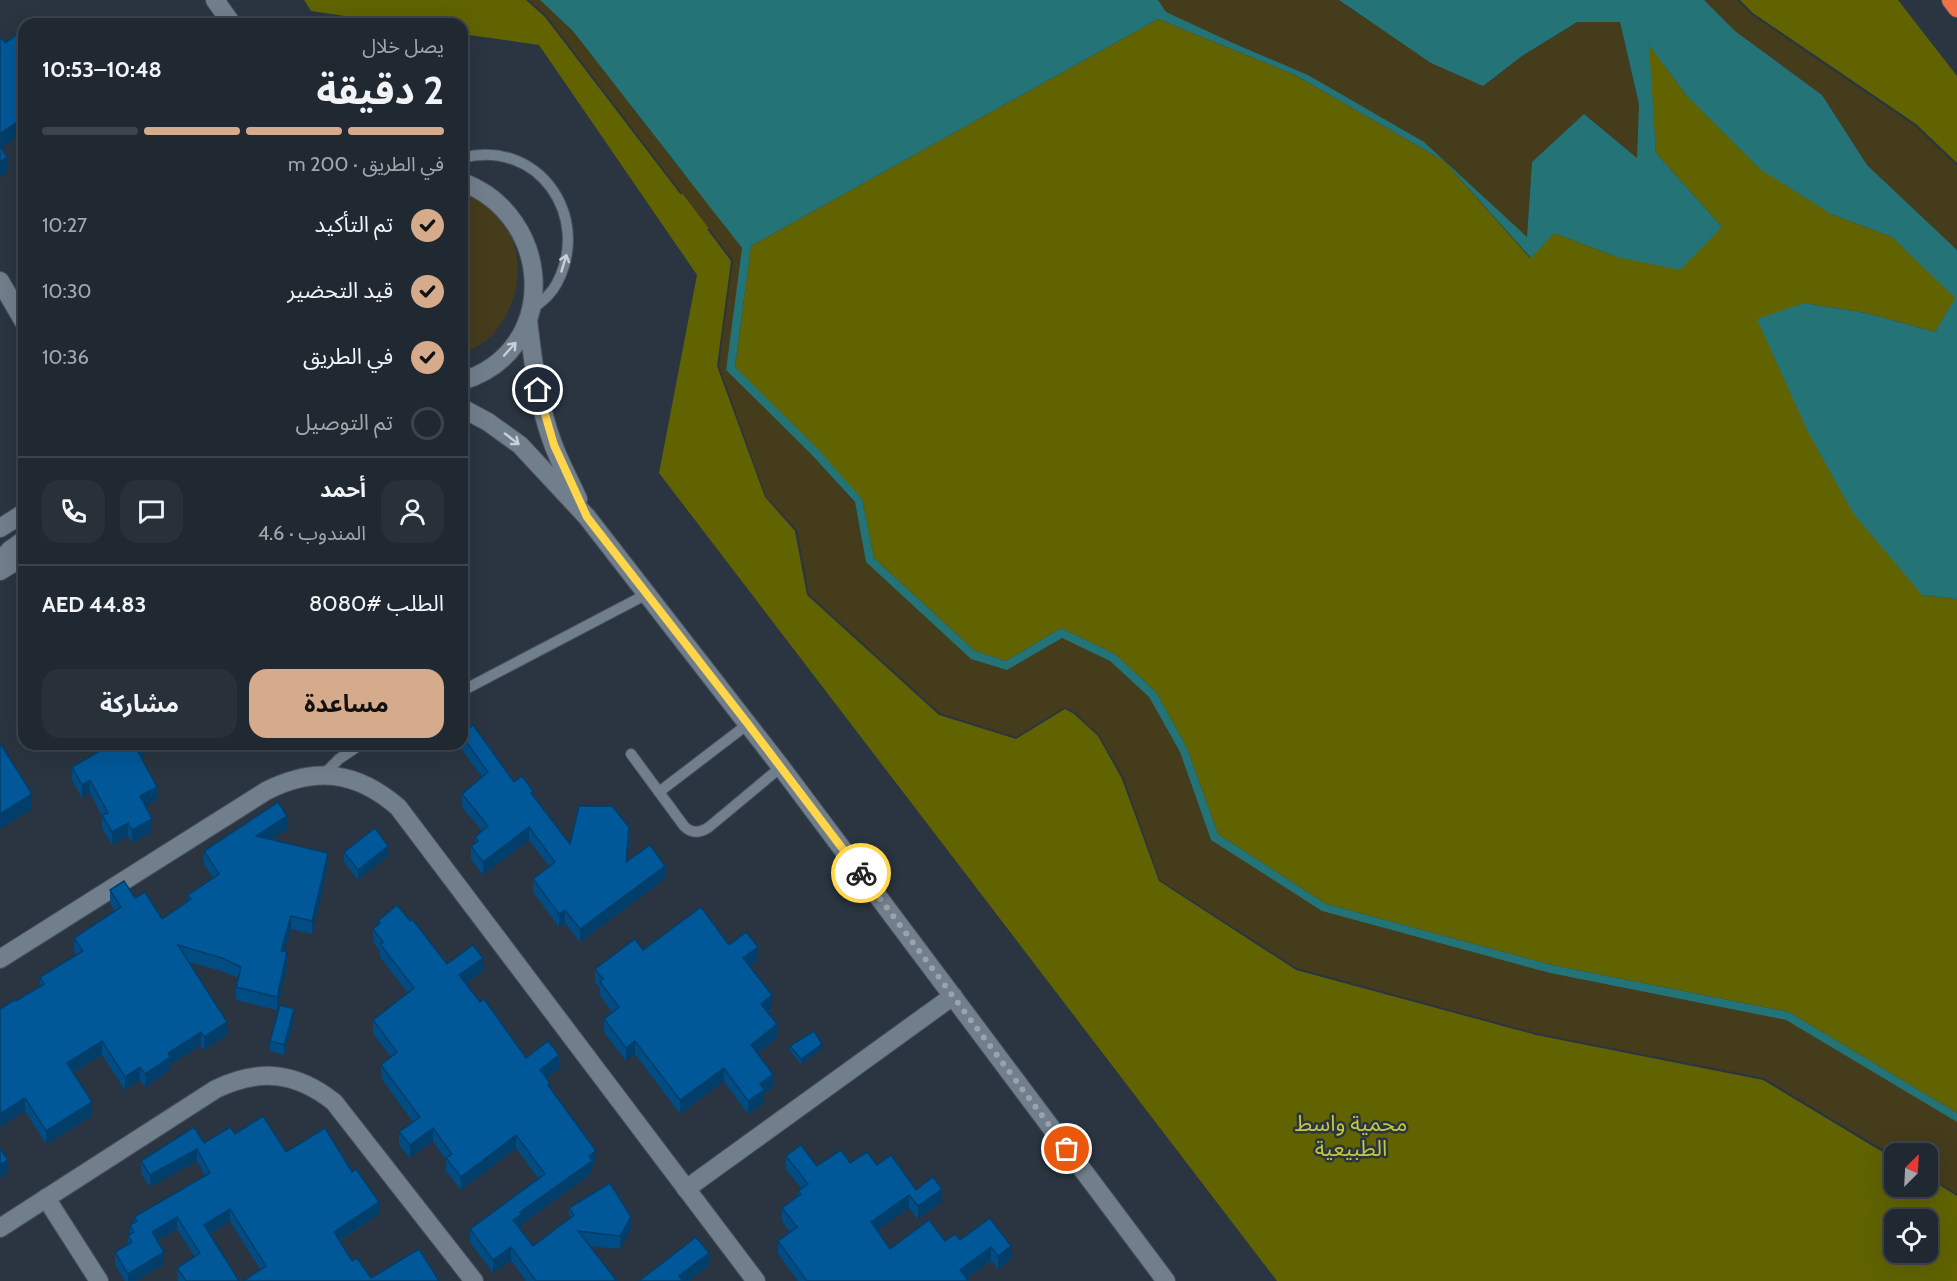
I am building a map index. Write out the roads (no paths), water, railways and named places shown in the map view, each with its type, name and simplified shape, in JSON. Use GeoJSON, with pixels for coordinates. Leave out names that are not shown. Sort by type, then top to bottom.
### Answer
{"type":"FeatureCollection","features":[{"type":"Feature","properties":{"kind":"highway"},"geometry":{"type":"LineString","coordinates":[[1951,0],[1957,8]]}},
{"type":"Feature","properties":{"kind":"street"},"geometry":{"type":"LineString","coordinates":[[215,0],[228,18]]}},
{"type":"Feature","properties":{"kind":"street"},"geometry":{"type":"LineString","coordinates":[[468,185],[490,196],[506,210],[519,228],[528,248],[533,268],[534,290],[530,315],[534,371],[554,445],[587,517]]}},
{"type":"Feature","properties":{"kind":"street"},"geometry":{"type":"LineString","coordinates":[[0,281],[18,312]]}},
{"type":"Feature","properties":{"kind":"street"},"geometry":{"type":"LineString","coordinates":[[468,379],[496,364],[515,344],[530,315]]}},
{"type":"Feature","properties":{"kind":"street"},"geometry":{"type":"LineString","coordinates":[[468,411],[488,422],[520,445],[587,517],[781,767],[1166,1281]]}},
{"type":"Feature","properties":{"kind":"street"},"geometry":{"type":"LineString","coordinates":[[0,528],[18,517]]}},
{"type":"Feature","properties":{"kind":"street"},"geometry":{"type":"LineString","coordinates":[[0,561],[18,544]]}},
{"type":"Feature","properties":{"kind":"street"},"geometry":{"type":"LineString","coordinates":[[0,571],[18,560]]}},
{"type":"Feature","properties":{"kind":"street"},"geometry":{"type":"LineString","coordinates":[[0,959],[266,791],[294,779],[323,775],[344,777],[364,783],[398,807],[756,1281]]}},
{"type":"Feature","properties":{"kind":"street"},"geometry":{"type":"LineString","coordinates":[[686,1189],[953,996]]}},
{"type":"Feature","properties":{"kind":"street"},"geometry":{"type":"LineString","coordinates":[[0,1228],[216,1089],[232,1081],[250,1077],[268,1075],[286,1077],[303,1082],[334,1102],[474,1281]]}},
{"type":"Feature","properties":{"kind":"street"},"geometry":{"type":"LineString","coordinates":[[46,1198],[99,1281]]}},
{"type":"Feature","properties":{"kind":"lane"},"geometry":{"type":"LineString","coordinates":[[468,157],[494,157],[521,164],[544,180],[561,203],[569,233],[565,263],[552,291],[530,315]]}},
{"type":"Feature","properties":{"kind":"lane"},"geometry":{"type":"LineString","coordinates":[[468,688],[647,594]]}},
{"type":"Feature","properties":{"kind":"lane"},"geometry":{"type":"LineString","coordinates":[[659,792],[748,724]]}},
{"type":"Feature","properties":{"kind":"lane"},"geometry":{"type":"LineString","coordinates":[[323,775],[352,750]]}},
{"type":"Feature","properties":{"kind":"lane"},"geometry":{"type":"LineString","coordinates":[[631,754],[687,829],[701,832],[781,767]]}},
{"type":"Feature","properties":{"kind":"park label","name":"محمية واسط الطبيعية"},"geometry":{"type":"Point","coordinates":[1351,1136]}}]}
